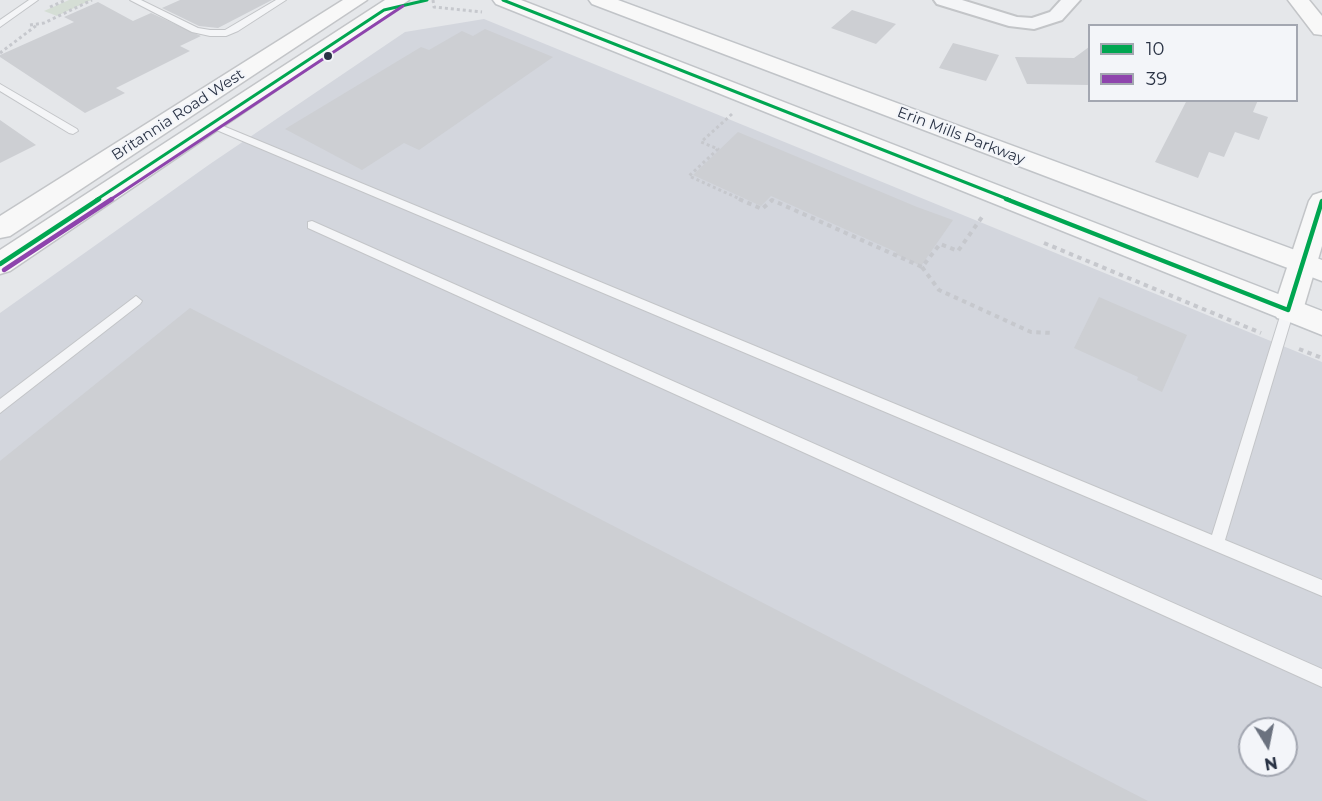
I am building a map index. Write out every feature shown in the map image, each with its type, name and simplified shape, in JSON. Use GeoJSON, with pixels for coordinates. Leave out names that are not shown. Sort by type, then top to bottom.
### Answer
{"type":"FeatureCollection","features":[{"type":"Feature","properties":{"kind":"main road"},"geometry":{"type":"LineString","coordinates":[[503,0],[1322,323]]}},
{"type":"Feature","properties":{"kind":"main road","name":"Erin Mills Parkway"},"geometry":{"type":"LineString","coordinates":[[599,0],[1312,267]]}},
{"type":"Feature","properties":{"kind":"main road"},"geometry":{"type":"LineString","coordinates":[[1298,0],[1321,26]]}},
{"type":"Feature","properties":{"kind":"main road","name":"Britannia Road West"},"geometry":{"type":"LineString","coordinates":[[0,229],[355,1]]}},
{"type":"Feature","properties":{"kind":"main road"},"geometry":{"type":"LineString","coordinates":[[391,5],[430,2]]}},
{"type":"Feature","properties":{"kind":"main road","name":"Britannia Road West"},"geometry":{"type":"LineString","coordinates":[[0,264],[391,5]]}},
{"type":"Feature","properties":{"kind":"main road"},"geometry":{"type":"LineString","coordinates":[[1288,310],[1312,267],[1322,201]]}},
{"type":"Feature","properties":{"kind":"street"},"geometry":{"type":"LineString","coordinates":[[943,0],[1015,22],[1034,24],[1056,16],[1071,0]]}},
{"type":"Feature","properties":{"kind":"lane"},"geometry":{"type":"LineString","coordinates":[[0,24],[34,0]]}},
{"type":"Feature","properties":{"kind":"lane"},"geometry":{"type":"LineString","coordinates":[[134,0],[195,30],[210,33],[226,33],[236,29],[282,0]]}},
{"type":"Feature","properties":{"kind":"lane"},"geometry":{"type":"LineString","coordinates":[[0,87],[73,131]]}},
{"type":"Feature","properties":{"kind":"lane"},"geometry":{"type":"LineString","coordinates":[[212,124],[1322,588]]}},
{"type":"Feature","properties":{"kind":"lane"},"geometry":{"type":"LineString","coordinates":[[312,225],[1322,678]]}},
{"type":"Feature","properties":{"kind":"lane"},"geometry":{"type":"LineString","coordinates":[[0,407],[136,302]]}},
{"type":"Feature","properties":{"kind":"lane"},"geometry":{"type":"LineString","coordinates":[[1216,544],[1288,310]]}},
{"type":"Feature","properties":{"kind":"path"},"geometry":{"type":"LineString","coordinates":[[41,11],[66,0]]}},
{"type":"Feature","properties":{"kind":"path"},"geometry":{"type":"LineString","coordinates":[[0,53],[37,25],[57,18],[92,0]]}},
{"type":"Feature","properties":{"kind":"path"},"geometry":{"type":"LineString","coordinates":[[49,14],[57,18]]}},
{"type":"Feature","properties":{"kind":"path"},"geometry":{"type":"LineString","coordinates":[[26,21],[26,24],[37,25]]}},
{"type":"Feature","properties":{"kind":"path"},"geometry":{"type":"LineString","coordinates":[[733,113],[701,142],[718,149],[689,176],[762,210],[772,200],[783,203],[892,251],[922,267],[939,290],[1031,332],[1053,333]]}},
{"type":"Feature","properties":{"kind":"path"},"geometry":{"type":"LineString","coordinates":[[922,267],[940,244],[958,251],[982,218]]}},
{"type":"Feature","properties":{"kind":"path"},"geometry":{"type":"LineString","coordinates":[[1309,353],[1322,358]]}},
{"type":"Feature","properties":{"kind":"shaded area"},"geometry":{"type":"Polygon","coordinates":[[[69,0],[91,0],[57,16],[44,11],[69,0]]]}},
{"type":"Feature","properties":{"kind":"shaded area"},"geometry":{"type":"Polygon","coordinates":[[[484,19],[1322,362],[1322,801],[0,801],[0,313],[210,164],[405,32],[484,19]]]}},
{"type":"Feature","properties":{"kind":"building"},"geometry":{"type":"Polygon","coordinates":[[[180,0],[272,0],[218,28],[199,26],[162,8],[180,0]]]}},
{"type":"Feature","properties":{"kind":"building"},"geometry":{"type":"Polygon","coordinates":[[[98,2],[133,21],[151,13],[201,36],[180,46],[190,51],[116,88],[125,93],[85,113],[0,57],[0,55],[74,22],[64,17],[98,2]]]}},
{"type":"Feature","properties":{"kind":"building"},"geometry":{"type":"Polygon","coordinates":[[[852,10],[896,24],[876,44],[831,28],[852,10]]]}},
{"type":"Feature","properties":{"kind":"building"},"geometry":{"type":"Polygon","coordinates":[[[485,29],[553,57],[419,150],[404,143],[362,170],[285,129],[421,47],[429,50],[462,31],[473,36],[485,29]]]}},
{"type":"Feature","properties":{"kind":"building"},"geometry":{"type":"Polygon","coordinates":[[[953,43],[999,55],[986,81],[939,68],[953,43]]]}},
{"type":"Feature","properties":{"kind":"building"},"geometry":{"type":"Polygon","coordinates":[[[1088,48],[1088,85],[1027,84],[1015,57],[1074,58],[1088,48]]]}},
{"type":"Feature","properties":{"kind":"building"},"geometry":{"type":"Polygon","coordinates":[[[1186,102],[1257,102],[1253,112],[1268,117],[1259,140],[1235,132],[1224,157],[1209,152],[1198,178],[1155,162],[1186,102]]]}},
{"type":"Feature","properties":{"kind":"building"},"geometry":{"type":"Polygon","coordinates":[[[0,120],[36,145],[0,163],[0,120]]]}},
{"type":"Feature","properties":{"kind":"building"},"geometry":{"type":"Polygon","coordinates":[[[738,132],[953,220],[921,266],[895,254],[896,252],[771,196],[761,206],[693,175],[738,132]]]}},
{"type":"Feature","properties":{"kind":"building"},"geometry":{"type":"Polygon","coordinates":[[[1099,297],[1187,335],[1162,392],[1137,380],[1138,377],[1074,348],[1099,297]]]}},
{"type":"Feature","properties":{"kind":"building"},"geometry":{"type":"Polygon","coordinates":[[[190,308],[1148,801],[0,801],[0,461],[190,308]]]}},
{"type":"Feature","properties":{"kind":"transit line","name":"10"},"geometry":{"type":"LineString","coordinates":[[0,264],[384,10],[427,0]]}},
{"type":"Feature","properties":{"kind":"transit line","name":"10"},"geometry":{"type":"LineString","coordinates":[[503,0],[1288,310],[1322,201]]}},
{"type":"Feature","properties":{"kind":"transit line","name":"39"},"geometry":{"type":"LineString","coordinates":[[4,270],[403,6]]}}]}
